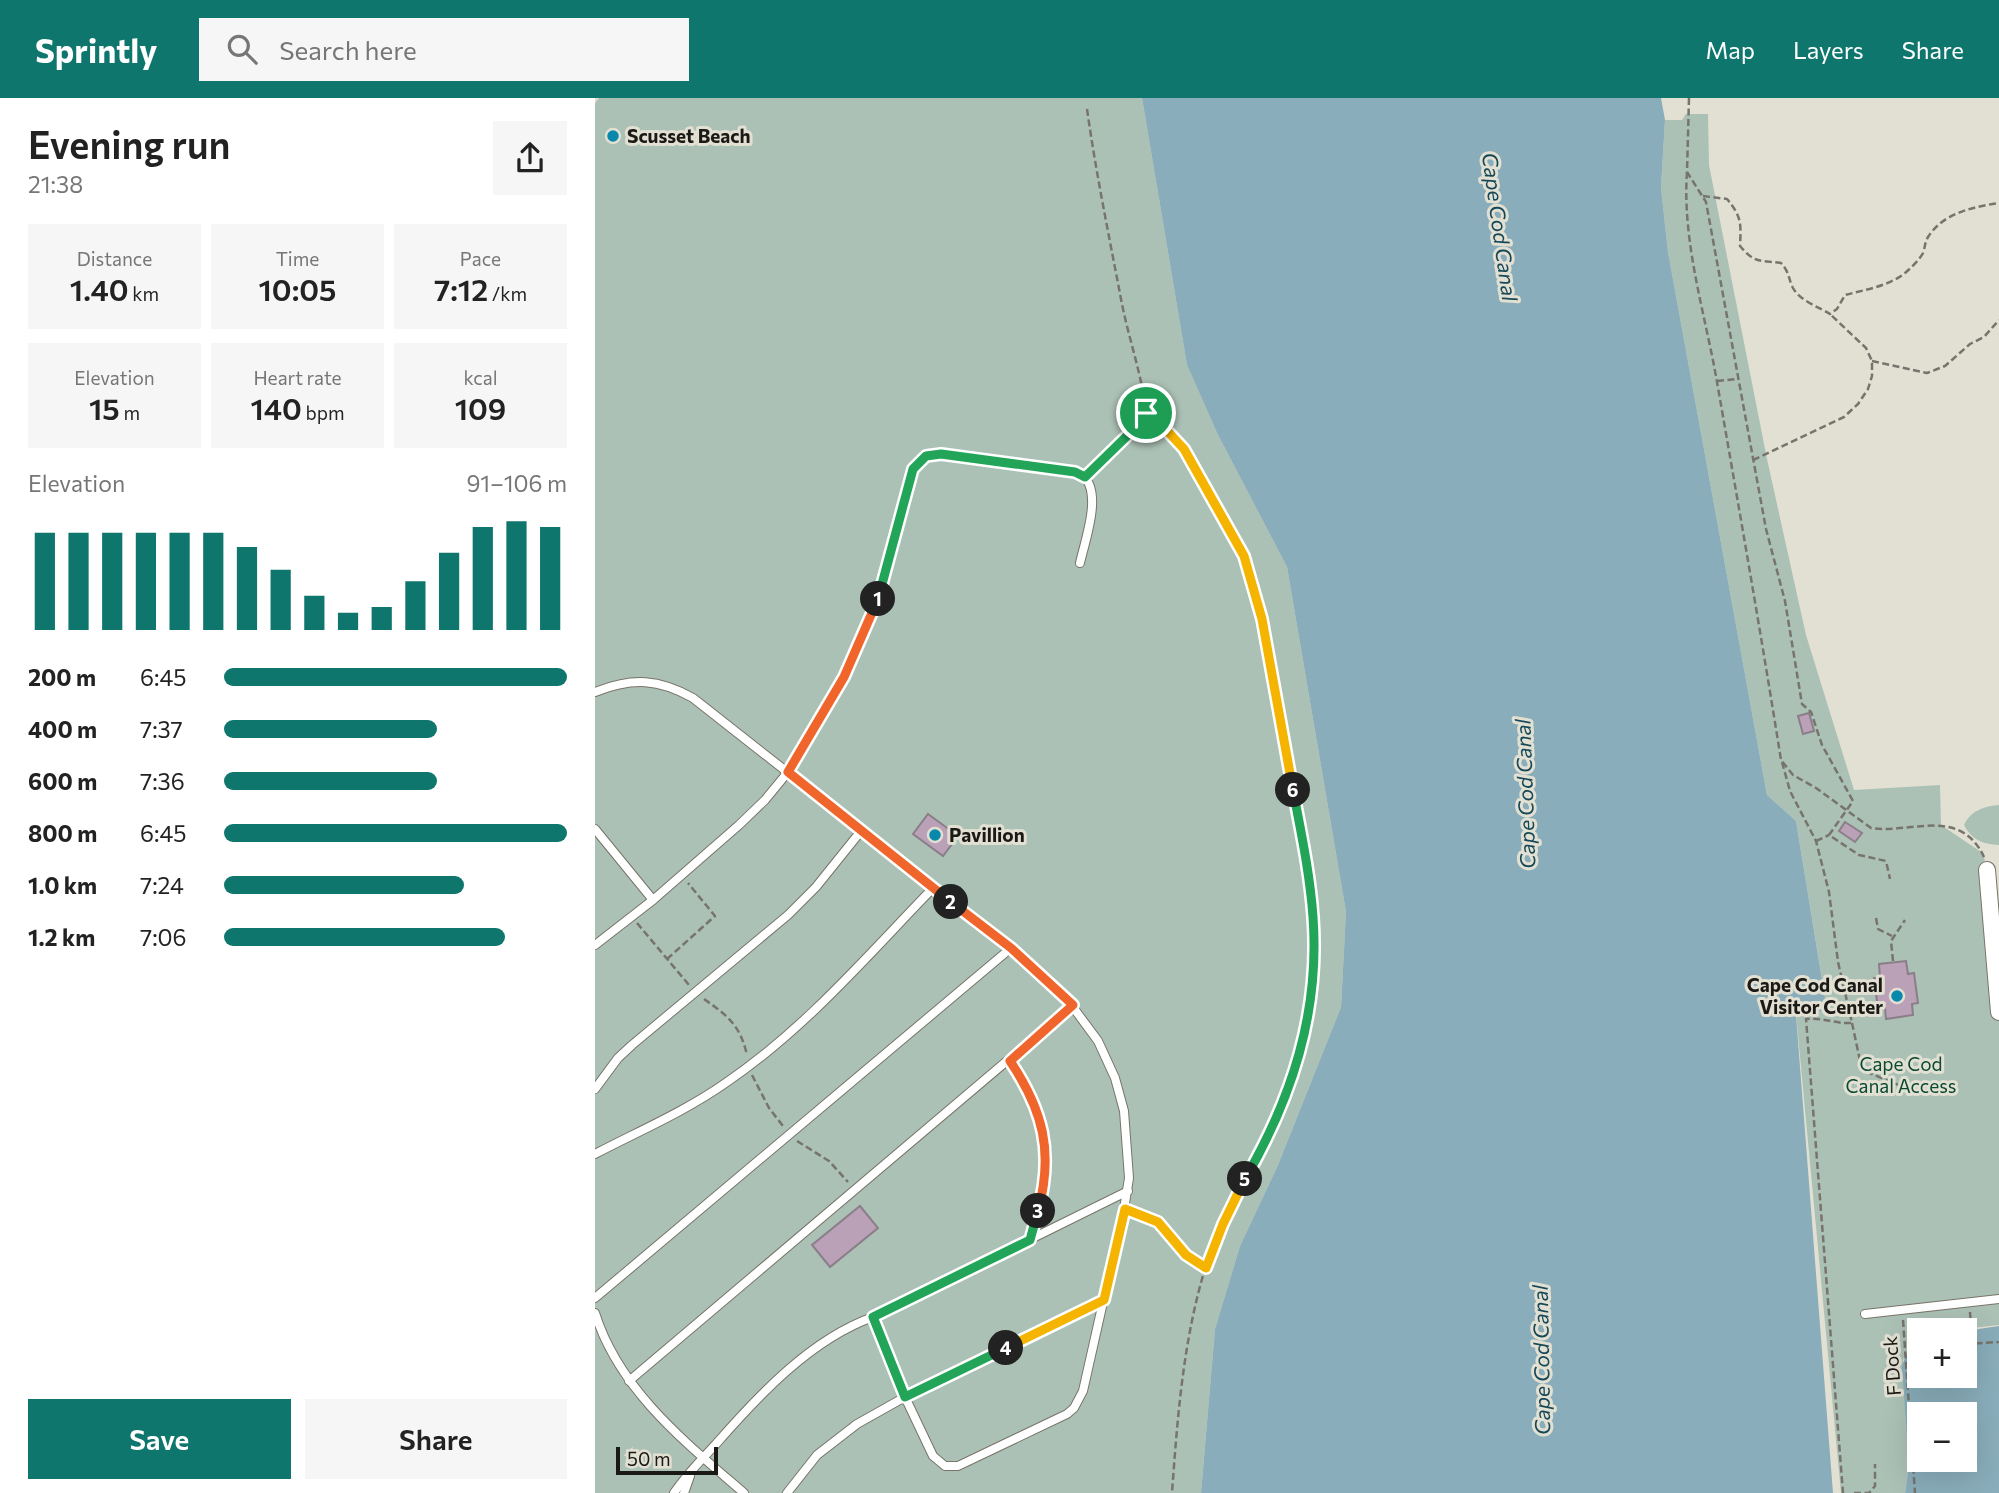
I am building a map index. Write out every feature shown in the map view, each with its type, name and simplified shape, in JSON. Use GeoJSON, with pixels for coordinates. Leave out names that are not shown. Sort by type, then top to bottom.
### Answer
{"type":"FeatureCollection","features":[{"type":"Feature","properties":{"kind":"street"},"geometry":{"type":"LineString","coordinates":[[1987,870],[1999,1012]]}},
{"type":"Feature","properties":{"kind":"lane"},"geometry":{"type":"LineString","coordinates":[[595,946],[653,900],[753,813],[788,772],[838,688],[872,615],[900,523],[908,482],[919,461],[926,456],[941,454],[1075,472],[1085,477],[1091,492],[1092,509],[1080,563]]}},
{"type":"Feature","properties":{"kind":"lane"},"geometry":{"type":"LineString","coordinates":[[595,692],[642,682],[665,684],[693,698],[1011,948],[1073,1005],[1098,1041],[1115,1078],[1127,1130],[1128,1191],[1080,1400],[1074,1408],[1055,1420],[958,1466],[951,1467],[937,1462],[905,1397],[873,1317]]}},
{"type":"Feature","properties":{"kind":"lane"},"geometry":{"type":"LineString","coordinates":[[595,830],[653,900]]}},
{"type":"Feature","properties":{"kind":"lane"},"geometry":{"type":"LineString","coordinates":[[595,1089],[618,1058],[632,1045],[803,901],[861,831]]}},
{"type":"Feature","properties":{"kind":"lane"},"geometry":{"type":"LineString","coordinates":[[595,1154],[691,1104],[749,1066],[830,997],[933,888]]}},
{"type":"Feature","properties":{"kind":"lane"},"geometry":{"type":"LineString","coordinates":[[595,1298],[1011,948]]}},
{"type":"Feature","properties":{"kind":"lane"},"geometry":{"type":"LineString","coordinates":[[629,1381],[1073,1005]]}},
{"type":"Feature","properties":{"kind":"lane"},"geometry":{"type":"LineString","coordinates":[[1010,1061],[1032,1097],[1040,1116],[1044,1138],[1044,1181],[1030,1240]]}},
{"type":"Feature","properties":{"kind":"lane"},"geometry":{"type":"LineString","coordinates":[[674,1493],[749,1406],[781,1375],[855,1323],[873,1317],[1128,1191]]}},
{"type":"Feature","properties":{"kind":"lane"},"geometry":{"type":"LineString","coordinates":[[1865,1314],[1999,1299]]}},
{"type":"Feature","properties":{"kind":"lane"},"geometry":{"type":"LineString","coordinates":[[787,1493],[810,1463],[835,1439],[857,1424],[905,1397],[1104,1300]]}},
{"type":"Feature","properties":{"kind":"lane"},"geometry":{"type":"LineString","coordinates":[[595,1313],[606,1343],[629,1381],[653,1410],[744,1493]]}},
{"type":"Feature","properties":{"kind":"lane"},"geometry":{"type":"LineString","coordinates":[[684,1493],[692,1470]]}},
{"type":"Feature","properties":{"kind":"path"},"geometry":{"type":"LineString","coordinates":[[1689,98],[1685,197],[1687,227],[1717,382],[1781,760],[1790,791],[1816,841],[1829,892],[1838,962],[1861,1070],[1918,1093]]}},
{"type":"Feature","properties":{"kind":"path"},"geometry":{"type":"LineString","coordinates":[[1087,109],[1095,167],[1121,300],[1143,388],[1146,413],[1165,428],[1184,449],[1231,531],[1250,574],[1262,619],[1313,916],[1312,984],[1294,1073],[1273,1128],[1212,1248],[1192,1316],[1184,1360],[1172,1493]]}},
{"type":"Feature","properties":{"kind":"path"},"geometry":{"type":"LineString","coordinates":[[1687,172],[1706,202],[1766,529],[1785,601],[1802,704],[1811,712],[1822,745],[1853,801],[1829,835],[1816,841]]}},
{"type":"Feature","properties":{"kind":"path"},"geometry":{"type":"LineString","coordinates":[[1702,196],[1727,199],[1736,209],[1741,222],[1740,246],[1758,262],[1781,263],[1789,273],[1793,288],[1802,298],[1830,314],[1866,348],[1872,361],[1872,376],[1868,389],[1858,404],[1844,417],[1753,460]]}},
{"type":"Feature","properties":{"kind":"path"},"geometry":{"type":"LineString","coordinates":[[1830,314],[1837,309],[1845,295],[1878,286],[1904,274],[1922,255],[1927,239],[1938,225],[1957,213],[1999,202]]}},
{"type":"Feature","properties":{"kind":"path"},"geometry":{"type":"LineString","coordinates":[[1872,361],[1927,373],[1945,366],[1970,344],[1984,337],[1999,320]]}},
{"type":"Feature","properties":{"kind":"path"},"geometry":{"type":"LineString","coordinates":[[1717,382],[1738,378]]}},
{"type":"Feature","properties":{"kind":"path"},"geometry":{"type":"LineString","coordinates":[[1085,477],[1127,436],[1146,413]]}},
{"type":"Feature","properties":{"kind":"path"},"geometry":{"type":"LineString","coordinates":[[1781,760],[1793,775],[1816,788],[1871,828],[1882,830],[1932,824],[1947,825],[1978,846],[1984,854],[1987,870]]}},
{"type":"Feature","properties":{"kind":"path"},"geometry":{"type":"LineString","coordinates":[[1829,835],[1859,855],[1886,862],[1890,879]]}},
{"type":"Feature","properties":{"kind":"path"},"geometry":{"type":"LineString","coordinates":[[667,958],[715,916],[681,876]]}},
{"type":"Feature","properties":{"kind":"path"},"geometry":{"type":"LineString","coordinates":[[1876,918],[1878,929],[1892,936]]}},
{"type":"Feature","properties":{"kind":"path"},"geometry":{"type":"LineString","coordinates":[[1893,961],[1892,936],[1905,920]]}},
{"type":"Feature","properties":{"kind":"path"},"geometry":{"type":"LineString","coordinates":[[1843,1493],[1806,1019],[1822,1018],[1835,1024],[1852,1023]]}},
{"type":"Feature","properties":{"kind":"path"},"geometry":{"type":"LineString","coordinates":[[1125,1209],[1158,1222],[1186,1255],[1206,1268]]}},
{"type":"Feature","properties":{"kind":"path"},"geometry":{"type":"LineString","coordinates":[[1970,1309],[1971,1318]]}},
{"type":"Feature","properties":{"kind":"path","name":"F Dock"},"geometry":{"type":"LineString","coordinates":[[1903,1320],[1915,1493]]}},
{"type":"Feature","properties":{"kind":"path"},"geometry":{"type":"LineString","coordinates":[[1977,1344],[1999,1342]]}},
{"type":"Feature","properties":{"kind":"path"},"geometry":{"type":"LineString","coordinates":[[1854,1493],[1869,1493],[1875,1486],[1875,1464]]}},
{"type":"Feature","properties":{"kind":"green space"},"geometry":{"type":"Polygon","coordinates":[[[599,98],[1142,98],[1187,365],[1217,433],[1287,567],[1346,912],[1341,1007],[1278,1165],[1240,1246],[1215,1329],[1201,1493],[595,1493],[595,103],[599,98]]]}},
{"type":"Feature","properties":{"kind":"green space","name":"Cape Cod Canal Access"},"geometry":{"type":"Polygon","coordinates":[[[1686,114],[1708,114],[1709,165],[1767,459],[1806,635],[1854,790],[1940,785],[1941,825],[1984,854],[1999,1012],[1999,1325],[1977,1327],[1977,1318],[1907,1318],[1907,1350],[1903,1360],[1908,1472],[1905,1493],[1841,1493],[1796,1014],[1827,1009],[1796,821],[1767,795],[1668,252],[1661,188],[1665,120],[1682,120],[1686,114]]]}},
{"type":"Feature","properties":{"kind":"green space"},"geometry":{"type":"Polygon","coordinates":[[[1999,805],[1999,845],[1987,844],[1974,838],[1964,825],[1970,816],[1979,810],[1999,805]]]}},
{"type":"Feature","properties":{"kind":"water","name":"Cape Cod Canal"},"geometry":{"type":"Polygon","coordinates":[[[1142,98],[1661,98],[1665,120],[1661,188],[1668,252],[1767,795],[1796,821],[1827,1010],[1796,1015],[1833,1493],[1201,1493],[1215,1329],[1240,1246],[1278,1165],[1341,1007],[1346,912],[1287,567],[1217,433],[1187,365],[1142,98]]]}},
{"type":"Feature","properties":{"kind":"water"},"geometry":{"type":"Polygon","coordinates":[[[1999,1326],[1999,1493],[1905,1493],[1908,1472],[1977,1472],[1977,1402],[1907,1402],[1907,1437],[1902,1366],[1907,1352],[1907,1388],[1977,1388],[1977,1329],[1999,1326]]]}},
{"type":"Feature","properties":{"kind":"building"},"geometry":{"type":"Polygon","coordinates":[[[1809,713],[1814,731],[1803,734],[1798,716],[1809,713]]]}},
{"type":"Feature","properties":{"kind":"building","name":"Pavillion"},"geometry":{"type":"Polygon","coordinates":[[[928,814],[958,836],[943,856],[913,834],[928,814]]]}},
{"type":"Feature","properties":{"kind":"building"},"geometry":{"type":"Polygon","coordinates":[[[1845,822],[1862,833],[1855,842],[1839,831],[1845,822]]]}},
{"type":"Feature","properties":{"kind":"building","name":"Cape Cod Canal Visitor Center"},"geometry":{"type":"Polygon","coordinates":[[[1906,961],[1908,974],[1914,973],[1918,1003],[1912,1004],[1913,1015],[1886,1019],[1885,1008],[1878,1009],[1874,978],[1880,978],[1879,964],[1906,961]]]}},
{"type":"Feature","properties":{"kind":"building"},"geometry":{"type":"Polygon","coordinates":[[[860,1206],[878,1228],[830,1267],[812,1245],[860,1206]]]}},
{"type":"Feature","properties":{"kind":"place","name":"Scusset Beach"},"geometry":{"type":"Point","coordinates":[613,136]}},
{"type":"Feature","properties":{"kind":"place","name":"Pavillion"},"geometry":{"type":"Point","coordinates":[935,835]}},
{"type":"Feature","properties":{"kind":"place","name":"Cape Cod Canal Visitor Center"},"geometry":{"type":"Point","coordinates":[1897,996]}},
{"type":"Feature","properties":{"kind":"route"},"geometry":{"type":"LineString","coordinates":[[1146,413],[1173,435],[1184,449],[1227,523],[1244,556],[1262,619],[1311,893],[1314,961],[1300,1051],[1278,1117],[1239,1190],[1212,1248],[1206,1268],[1186,1255],[1158,1222],[1125,1209],[1104,1300],[905,1397],[873,1317],[1030,1240],[1044,1181],[1044,1138],[1040,1116],[1032,1097],[1010,1061],[1073,1005],[1011,948],[788,772],[827,709],[872,615],[900,523],[908,482],[919,461],[926,456],[941,454],[1075,472],[1085,477],[1127,436],[1146,413]]}}]}
